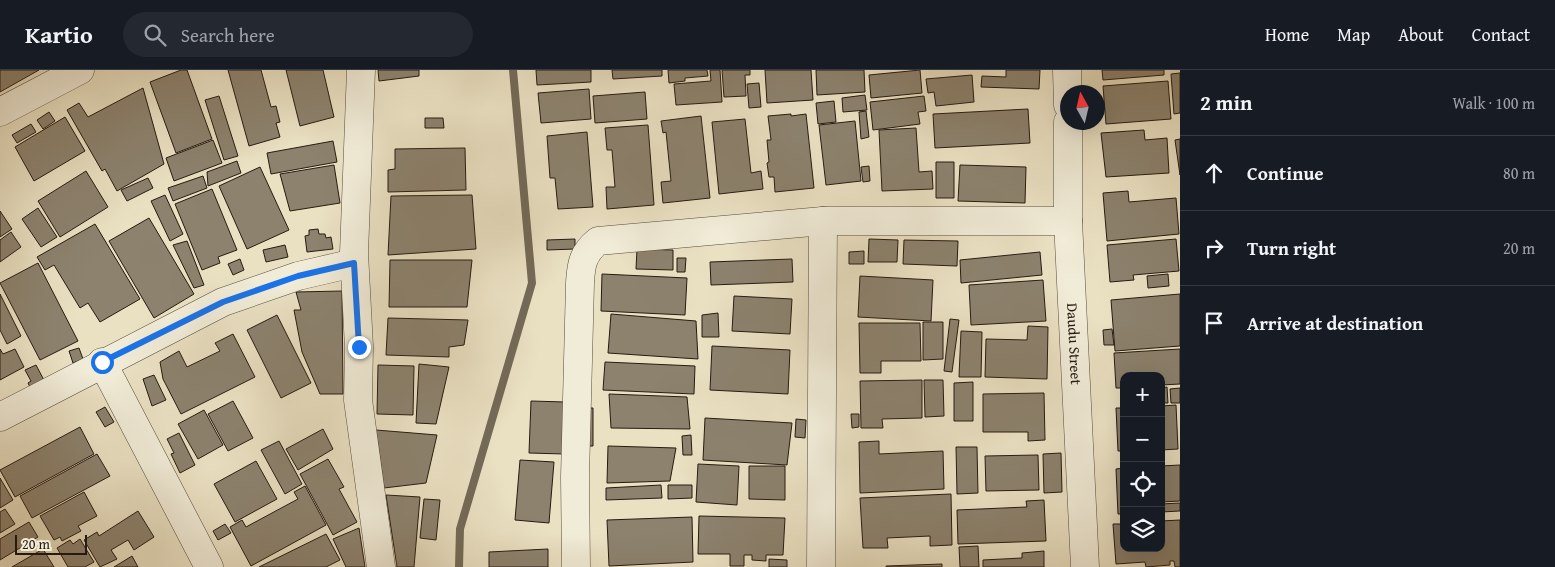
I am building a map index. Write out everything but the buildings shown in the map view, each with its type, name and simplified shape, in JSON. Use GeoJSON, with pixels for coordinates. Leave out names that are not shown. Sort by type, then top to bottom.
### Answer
{"type":"FeatureCollection","features":[{"type":"Feature","properties":{"kind":"street"},"geometry":{"type":"LineString","coordinates":[[0,112],[80,70]]}},
{"type":"Feature","properties":{"kind":"street"},"geometry":{"type":"LineString","coordinates":[[361,70],[354,263],[359,347],[358,400],[380,567]]}},
{"type":"Feature","properties":{"kind":"street"},"geometry":{"type":"LineString","coordinates":[[1067,70],[1067,85]]}},
{"type":"Feature","properties":{"kind":"street","name":"Daudu Street"},"geometry":{"type":"LineString","coordinates":[[1068,130],[1068,222],[1085,567]]}},
{"type":"Feature","properties":{"kind":"street"},"geometry":{"type":"LineString","coordinates":[[576,567],[575,477],[580,283],[582,260],[589,248],[598,241],[823,221],[1068,222]]}},
{"type":"Feature","properties":{"kind":"street"},"geometry":{"type":"LineString","coordinates":[[821,567],[823,221]]}},
{"type":"Feature","properties":{"kind":"street"},"geometry":{"type":"LineString","coordinates":[[0,417],[102,362],[223,302],[298,276],[354,263]]}},
{"type":"Feature","properties":{"kind":"street"},"geometry":{"type":"LineString","coordinates":[[102,362],[209,567]]}},
{"type":"Feature","properties":{"kind":"waterway"},"geometry":{"type":"LineString","coordinates":[[459,567],[460,529],[532,283],[513,70]]}},
{"type":"Feature","properties":{"kind":"route"},"geometry":{"type":"LineString","coordinates":[[102,362],[223,302],[298,276],[354,263],[359,347]]}}]}
